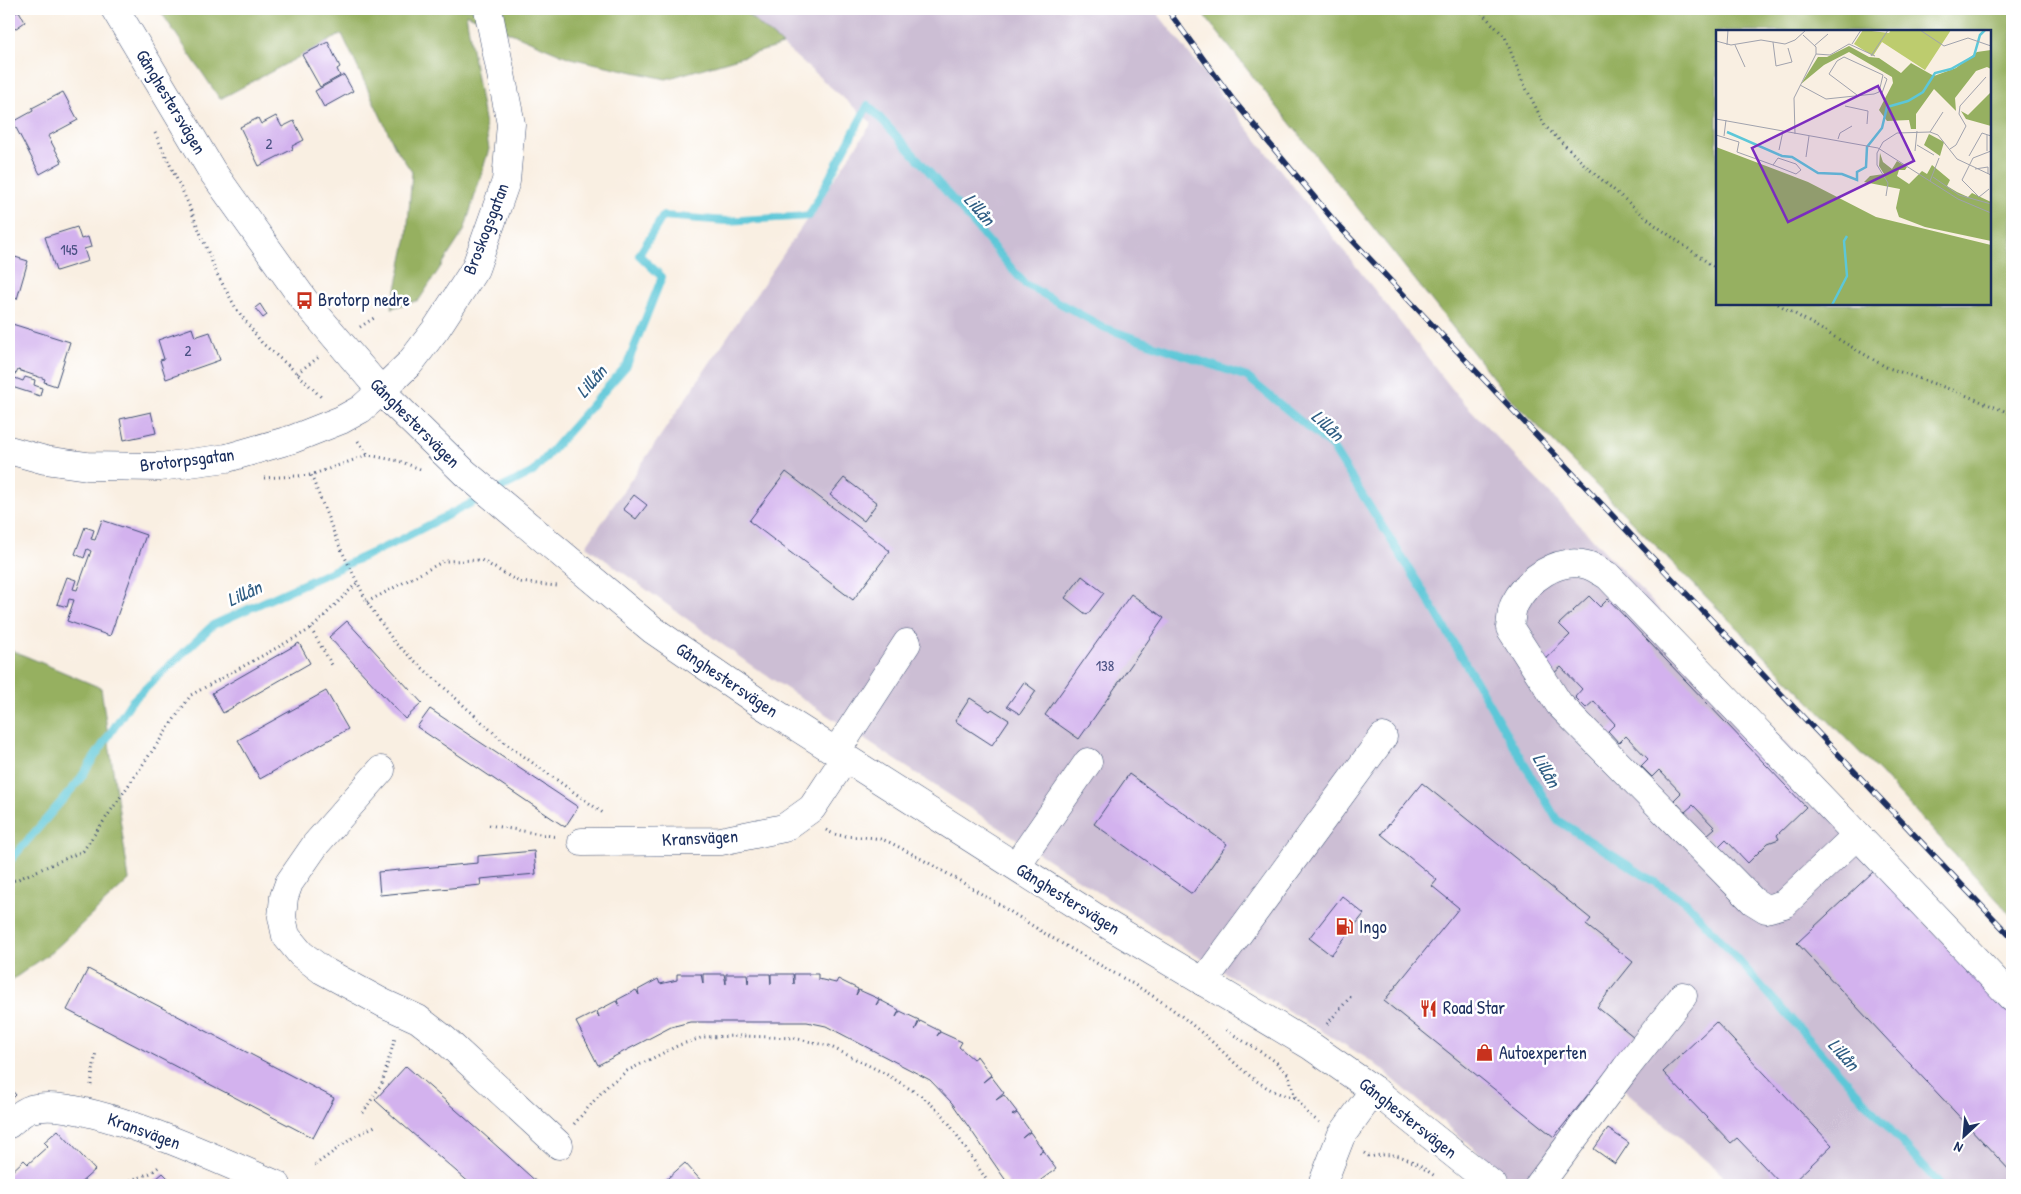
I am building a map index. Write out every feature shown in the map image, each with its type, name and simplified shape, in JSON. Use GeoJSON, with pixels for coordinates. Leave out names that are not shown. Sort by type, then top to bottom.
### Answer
{"type":"FeatureCollection","features":[{"type":"Feature","properties":{"kind":"street","name":"Gånghestersvägen"},"geometry":{"type":"LineString","coordinates":[[115,9],[212,171],[304,300],[381,391],[465,473],[653,630],[761,704],[1095,917],[1311,1046],[1374,1090],[1493,1185]]}},
{"type":"Feature","properties":{"kind":"street","name":"Broskogsgatan"},"geometry":{"type":"LineString","coordinates":[[381,391],[410,363],[436,329],[474,268],[506,181],[511,124],[488,9]]}},
{"type":"Feature","properties":{"kind":"street","name":"Brotorpsgatan"},"geometry":{"type":"LineString","coordinates":[[9,450],[45,460],[86,466],[160,466],[227,458],[293,438],[341,420],[361,409],[381,391]]}},
{"type":"Feature","properties":{"kind":"street"},"geometry":{"type":"LineString","coordinates":[[1857,835],[1784,904],[1766,909],[1753,901],[1559,704],[1510,628],[1513,607],[1524,590],[1543,573],[1565,562],[1588,565],[1608,576],[1857,835],[2012,998]]}},
{"type":"Feature","properties":{"kind":"street","name":"Kransvägen"},"geometry":{"type":"LineString","coordinates":[[582,842],[641,840],[722,841],[784,828],[812,808],[840,755],[907,643]]}},
{"type":"Feature","properties":{"kind":"street"},"geometry":{"type":"LineString","coordinates":[[1203,982],[1383,737]]}},
{"type":"Feature","properties":{"kind":"street"},"geometry":{"type":"LineString","coordinates":[[1016,866],[1088,762]]}},
{"type":"Feature","properties":{"kind":"street"},"geometry":{"type":"LineString","coordinates":[[381,770],[299,866],[289,883],[284,897],[282,917],[286,936],[301,954],[322,970],[350,987],[418,1020],[444,1039],[559,1145]]}},
{"type":"Feature","properties":{"kind":"street"},"geometry":{"type":"LineString","coordinates":[[1539,1185],[1626,1068],[1683,996]]}},
{"type":"Feature","properties":{"kind":"street"},"geometry":{"type":"LineString","coordinates":[[1322,1185],[1341,1136],[1374,1090]]}},
{"type":"Feature","properties":{"kind":"street","name":"Kransvägen"},"geometry":{"type":"LineString","coordinates":[[9,1124],[30,1109],[57,1107],[96,1114],[185,1146],[277,1185]]}},
{"type":"Feature","properties":{"kind":"path"},"geometry":{"type":"LineString","coordinates":[[1478,9],[1505,37],[1522,80],[1545,126],[1588,168],[1655,224],[1716,268]]}},
{"type":"Feature","properties":{"kind":"path"},"geometry":{"type":"LineString","coordinates":[[155,132],[188,203],[217,274],[236,310],[262,343],[297,373],[341,420],[368,455]]}},
{"type":"Feature","properties":{"kind":"path"},"geometry":{"type":"LineString","coordinates":[[1780,305],[1886,367],[1955,390],[2012,414]]}},
{"type":"Feature","properties":{"kind":"path"},"geometry":{"type":"LineString","coordinates":[[428,474],[399,461],[368,455],[311,475],[338,543],[367,602],[394,644],[505,743],[641,840]]}},
{"type":"Feature","properties":{"kind":"path"},"geometry":{"type":"LineString","coordinates":[[367,602],[444,561],[481,560],[519,582],[562,586]]}},
{"type":"Feature","properties":{"kind":"path"},"geometry":{"type":"LineString","coordinates":[[9,881],[16,880],[83,851],[191,695],[310,629],[357,583]]}},
{"type":"Feature","properties":{"kind":"path"},"geometry":{"type":"LineString","coordinates":[[310,629],[332,665]]}},
{"type":"Feature","properties":{"kind":"path"},"geometry":{"type":"LineString","coordinates":[[489,825],[582,842]]}},
{"type":"Feature","properties":{"kind":"path"},"geometry":{"type":"LineString","coordinates":[[862,836],[889,841],[950,874],[1010,912],[1160,1000],[1209,1038],[1242,1070],[1263,1086],[1281,1095],[1296,1098]]}},
{"type":"Feature","properties":{"kind":"path"},"geometry":{"type":"LineString","coordinates":[[363,1113],[382,1083],[398,1026],[404,1014]]}},
{"type":"Feature","properties":{"kind":"path"},"geometry":{"type":"LineString","coordinates":[[559,1145],[587,1106],[606,1087],[627,1071],[679,1044],[704,1037],[794,1038],[829,1046],[886,1074],[923,1097],[944,1116],[990,1185]]}},
{"type":"Feature","properties":{"kind":"path"},"geometry":{"type":"LineString","coordinates":[[87,1112],[96,1051]]}},
{"type":"Feature","properties":{"kind":"path"},"geometry":{"type":"LineString","coordinates":[[315,1165],[355,1136],[375,1126]]}},
{"type":"Feature","properties":{"kind":"path"},"geometry":{"type":"LineString","coordinates":[[116,1185],[151,1173],[185,1146]]}},
{"type":"Feature","properties":{"kind":"shaded area"},"geometry":{"type":"Polygon","coordinates":[[[741,9],[1154,9],[1457,395],[2012,983],[2012,1185],[1734,1185],[1614,1081],[1542,1185],[1517,1185],[1373,1062],[1179,945],[752,666],[586,546],[872,123],[741,9]]]}},
{"type":"Feature","properties":{"kind":"green space"},"geometry":{"type":"Polygon","coordinates":[[[159,9],[741,9],[783,45],[666,79],[570,58],[466,14],[489,149],[464,231],[419,300],[392,308],[407,237],[412,172],[395,147],[342,34],[220,99],[159,9]]]}},
{"type":"Feature","properties":{"kind":"green space"},"geometry":{"type":"Polygon","coordinates":[[[1199,9],[2012,9],[2012,916],[1881,774],[1506,394],[1199,9]]]}},
{"type":"Feature","properties":{"kind":"green space"},"geometry":{"type":"Polygon","coordinates":[[[9,649],[101,688],[129,880],[53,951],[9,982],[9,649]]]}},
{"type":"Feature","properties":{"kind":"building"},"geometry":{"type":"Polygon","coordinates":[[[9,9],[12,15],[19,11],[25,22],[9,33],[9,9]]]}},
{"type":"Feature","properties":{"kind":"building"},"geometry":{"type":"Polygon","coordinates":[[[328,42],[340,67],[337,69],[340,76],[320,87],[302,55],[328,42]]]}},
{"type":"Feature","properties":{"kind":"building"},"geometry":{"type":"Polygon","coordinates":[[[344,75],[353,91],[324,107],[315,91],[344,75]]]}},
{"type":"Feature","properties":{"kind":"building"},"geometry":{"type":"Polygon","coordinates":[[[63,92],[78,120],[48,136],[62,162],[40,174],[13,122],[33,111],[32,108],[63,92]]]}},
{"type":"Feature","properties":{"kind":"building"},"geometry":{"type":"Polygon","coordinates":[[[276,116],[282,127],[294,121],[304,140],[292,146],[293,149],[259,166],[240,127],[258,118],[261,124],[276,116]]]}},
{"type":"Feature","properties":{"kind":"building"},"geometry":{"type":"Polygon","coordinates":[[[77,227],[81,239],[88,237],[91,247],[84,249],[88,261],[56,271],[45,237],[77,227]]]}},
{"type":"Feature","properties":{"kind":"building"},"geometry":{"type":"Polygon","coordinates":[[[15,257],[28,261],[17,299],[9,296],[9,278],[15,257]]]}},
{"type":"Feature","properties":{"kind":"building"},"geometry":{"type":"Polygon","coordinates":[[[260,304],[267,315],[263,318],[255,308],[260,304]]]}},
{"type":"Feature","properties":{"kind":"building"},"geometry":{"type":"Polygon","coordinates":[[[9,323],[70,342],[56,386],[44,382],[45,379],[18,370],[16,374],[9,372],[9,323]]]}},
{"type":"Feature","properties":{"kind":"building"},"geometry":{"type":"Polygon","coordinates":[[[192,328],[195,337],[210,332],[220,360],[166,379],[160,360],[164,359],[158,340],[192,328]]]}},
{"type":"Feature","properties":{"kind":"building"},"geometry":{"type":"Polygon","coordinates":[[[25,377],[35,380],[34,385],[42,388],[40,396],[12,387],[15,378],[23,381],[25,377]]]}},
{"type":"Feature","properties":{"kind":"building"},"geometry":{"type":"Polygon","coordinates":[[[151,412],[156,433],[124,440],[120,419],[151,412]]]}},
{"type":"Feature","properties":{"kind":"building"},"geometry":{"type":"Polygon","coordinates":[[[786,472],[890,551],[853,600],[749,521],[786,472]]]}},
{"type":"Feature","properties":{"kind":"building"},"geometry":{"type":"Polygon","coordinates":[[[844,478],[877,503],[864,521],[830,495],[844,478]]]}},
{"type":"Feature","properties":{"kind":"building"},"geometry":{"type":"Polygon","coordinates":[[[634,495],[647,505],[636,519],[623,509],[634,495]]]}},
{"type":"Feature","properties":{"kind":"building"},"geometry":{"type":"Polygon","coordinates":[[[102,520],[146,535],[110,636],[67,621],[74,600],[69,599],[67,607],[57,604],[67,577],[76,580],[73,589],[77,590],[91,551],[87,549],[84,558],[75,554],[85,527],[94,530],[91,539],[95,540],[102,520]]]}},
{"type":"Feature","properties":{"kind":"building"},"geometry":{"type":"Polygon","coordinates":[[[1082,576],[1104,593],[1087,615],[1065,598],[1082,576]]]}},
{"type":"Feature","properties":{"kind":"building"},"geometry":{"type":"Polygon","coordinates":[[[1131,594],[1164,618],[1079,739],[1045,715],[1131,594]]]}},
{"type":"Feature","properties":{"kind":"building"},"geometry":{"type":"Polygon","coordinates":[[[1589,596],[1600,607],[1608,599],[1806,807],[1777,835],[1779,839],[1768,843],[1748,863],[1726,840],[1719,847],[1707,835],[1715,828],[1693,805],[1685,812],[1674,800],[1681,793],[1659,770],[1652,777],[1641,766],[1648,759],[1626,736],[1619,743],[1608,731],[1615,724],[1594,701],[1586,708],[1575,697],[1582,689],[1561,667],[1553,674],[1542,662],[1570,635],[1559,624],[1589,596]]]}},
{"type":"Feature","properties":{"kind":"building"},"geometry":{"type":"Polygon","coordinates":[[[347,621],[422,703],[405,719],[329,637],[347,621]]]}},
{"type":"Feature","properties":{"kind":"building"},"geometry":{"type":"Polygon","coordinates":[[[299,643],[310,663],[223,713],[212,693],[299,643]]]}},
{"type":"Feature","properties":{"kind":"building"},"geometry":{"type":"Polygon","coordinates":[[[1024,682],[1036,691],[1020,714],[1007,706],[1024,682]]]}},
{"type":"Feature","properties":{"kind":"building"},"geometry":{"type":"Polygon","coordinates":[[[326,691],[348,729],[260,779],[238,740],[326,691]]]}},
{"type":"Feature","properties":{"kind":"building"},"geometry":{"type":"Polygon","coordinates":[[[970,698],[1009,720],[992,745],[955,721],[970,698]]]}},
{"type":"Feature","properties":{"kind":"building"},"geometry":{"type":"Polygon","coordinates":[[[430,709],[578,807],[565,827],[417,727],[430,709]]]}},
{"type":"Feature","properties":{"kind":"building"},"geometry":{"type":"Polygon","coordinates":[[[1129,774],[1227,844],[1192,894],[1094,824],[1129,774]]]}},
{"type":"Feature","properties":{"kind":"building"},"geometry":{"type":"Polygon","coordinates":[[[1422,783],[1591,919],[1586,925],[1633,962],[1597,1007],[1634,1037],[1554,1137],[1384,1001],[1459,908],[1432,886],[1437,880],[1381,834],[1422,783]]]}},
{"type":"Feature","properties":{"kind":"building"},"geometry":{"type":"Polygon","coordinates":[[[534,851],[536,874],[480,879],[481,885],[380,895],[378,872],[478,863],[478,856],[534,851]]]}},
{"type":"Feature","properties":{"kind":"building"},"geometry":{"type":"Polygon","coordinates":[[[1874,871],[2012,1016],[2012,1173],[1797,943],[1874,871]]]}},
{"type":"Feature","properties":{"kind":"building"},"geometry":{"type":"Polygon","coordinates":[[[1342,896],[1364,914],[1331,955],[1309,938],[1342,896]]]}},
{"type":"Feature","properties":{"kind":"building"},"geometry":{"type":"Polygon","coordinates":[[[88,969],[334,1098],[313,1138],[67,1010],[88,969]]]}},
{"type":"Feature","properties":{"kind":"building"},"geometry":{"type":"Polygon","coordinates":[[[677,974],[701,974],[703,984],[703,974],[724,974],[726,984],[726,974],[747,974],[748,984],[749,974],[770,974],[771,984],[771,974],[793,974],[794,984],[794,974],[818,974],[818,979],[836,983],[838,979],[858,989],[856,995],[859,990],[879,999],[876,1005],[880,1000],[899,1010],[896,1017],[900,1011],[919,1020],[915,1030],[920,1021],[940,1031],[937,1036],[940,1032],[962,1042],[959,1047],[973,1059],[977,1056],[991,1075],[983,1082],[991,1076],[1004,1093],[996,1100],[1004,1095],[1017,1112],[1012,1115],[1017,1113],[1030,1131],[1022,1138],[1030,1132],[1043,1150],[1039,1153],[1043,1151],[1056,1169],[1034,1185],[1009,1185],[952,1103],[930,1080],[826,1026],[807,1022],[690,1022],[671,1027],[598,1065],[576,1022],[596,1012],[599,1017],[597,1011],[616,1001],[619,1006],[617,1000],[636,990],[639,995],[638,990],[658,979],[660,984],[677,980],[677,974]]]}},
{"type":"Feature","properties":{"kind":"building"},"geometry":{"type":"Polygon","coordinates":[[[1716,1022],[1832,1145],[1790,1185],[1782,1185],[1737,1138],[1731,1143],[1663,1072],[1716,1022]]]}},
{"type":"Feature","properties":{"kind":"building"},"geometry":{"type":"Polygon","coordinates":[[[406,1066],[540,1185],[472,1185],[396,1119],[375,1100],[406,1066]]]}},
{"type":"Feature","properties":{"kind":"building"},"geometry":{"type":"Polygon","coordinates":[[[9,1087],[16,1095],[9,1102],[9,1087]]]}},
{"type":"Feature","properties":{"kind":"building"},"geometry":{"type":"Polygon","coordinates":[[[1608,1129],[1629,1143],[1615,1164],[1594,1149],[1608,1129]]]}},
{"type":"Feature","properties":{"kind":"building"},"geometry":{"type":"Polygon","coordinates":[[[58,1130],[95,1170],[78,1185],[9,1185],[9,1174],[24,1160],[28,1164],[48,1146],[44,1142],[58,1130]]]}},
{"type":"Feature","properties":{"kind":"building"},"geometry":{"type":"Polygon","coordinates":[[[685,1163],[705,1185],[660,1185],[685,1163]]]}},
{"type":"Feature","properties":{"kind":"building"},"geometry":{"type":"Polygon","coordinates":[[[163,1173],[175,1185],[149,1185],[163,1173]]]}},
{"type":"Feature","properties":{"kind":"waterway","name":"Lillån"},"geometry":{"type":"LineString","coordinates":[[495,491],[533,472],[627,365],[662,277],[639,255],[663,216],[726,221],[809,216],[868,105],[919,160],[1025,284],[1105,328],[1247,377],[1332,447],[1422,589],[1557,820],[1686,902],[1940,1185]]}},
{"type":"Feature","properties":{"kind":"waterway","name":"Lillån"},"geometry":{"type":"LineString","coordinates":[[9,862],[78,782],[131,702],[213,625],[396,542],[485,496]]}},
{"type":"Feature","properties":{"kind":"railway"},"geometry":{"type":"LineString","coordinates":[[1167,9],[1234,101],[1336,223],[2012,938]]}},
{"type":"Feature","properties":{"kind":"place","name":"Brotorp nedre"},"geometry":{"type":"Point","coordinates":[304,300]}},
{"type":"Feature","properties":{"kind":"place","name":"Ingo"},"geometry":{"type":"Point","coordinates":[1345,927]}},
{"type":"Feature","properties":{"kind":"place","name":"Road Star"},"geometry":{"type":"Point","coordinates":[1429,1008]}},
{"type":"Feature","properties":{"kind":"place","name":"Autoexperten"},"geometry":{"type":"Point","coordinates":[1485,1053]}}]}
